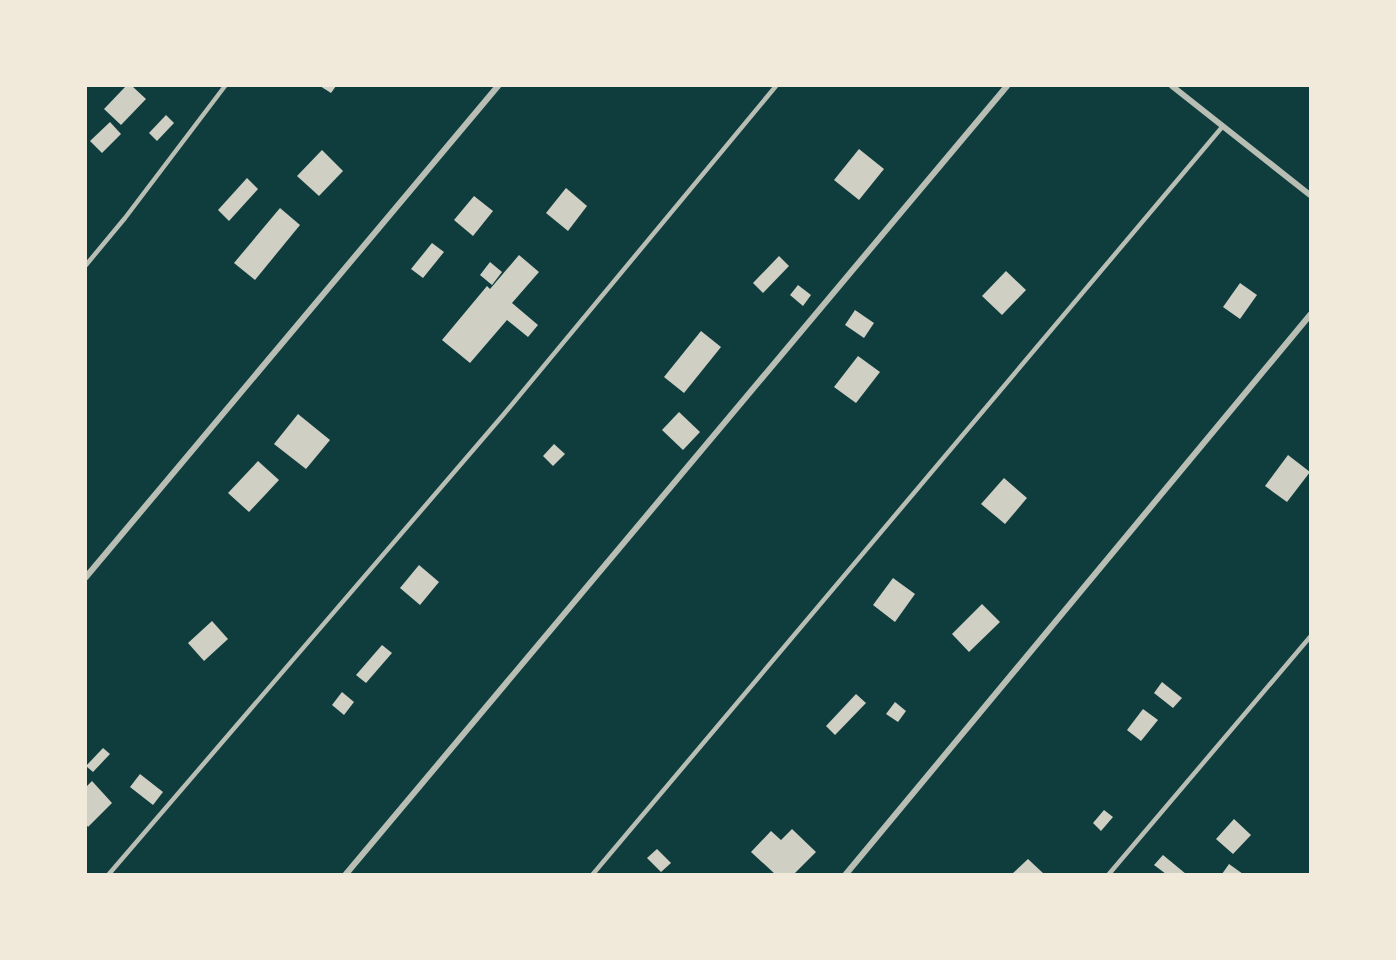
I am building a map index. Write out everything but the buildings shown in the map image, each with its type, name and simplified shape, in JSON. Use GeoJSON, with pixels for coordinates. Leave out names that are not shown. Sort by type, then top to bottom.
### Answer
{"type":"FeatureCollection","features":[{"type":"Feature","properties":{"kind":"street"},"geometry":{"type":"LineString","coordinates":[[86,577],[498,86]]}},
{"type":"Feature","properties":{"kind":"street"},"geometry":{"type":"LineString","coordinates":[[346,874],[1007,86]]}},
{"type":"Feature","properties":{"kind":"street"},"geometry":{"type":"LineString","coordinates":[[1172,86],[1311,195]]}},
{"type":"Feature","properties":{"kind":"street"},"geometry":{"type":"LineString","coordinates":[[846,874],[1311,315]]}},
{"type":"Feature","properties":{"kind":"lane"},"geometry":{"type":"LineString","coordinates":[[86,265],[125,218],[225,86]]}},
{"type":"Feature","properties":{"kind":"lane"},"geometry":{"type":"LineString","coordinates":[[109,874],[504,414],[776,86]]}},
{"type":"Feature","properties":{"kind":"lane"},"geometry":{"type":"LineString","coordinates":[[593,874],[1223,126]]}},
{"type":"Feature","properties":{"kind":"lane"},"geometry":{"type":"LineString","coordinates":[[1109,874],[1311,637]]}}]}
